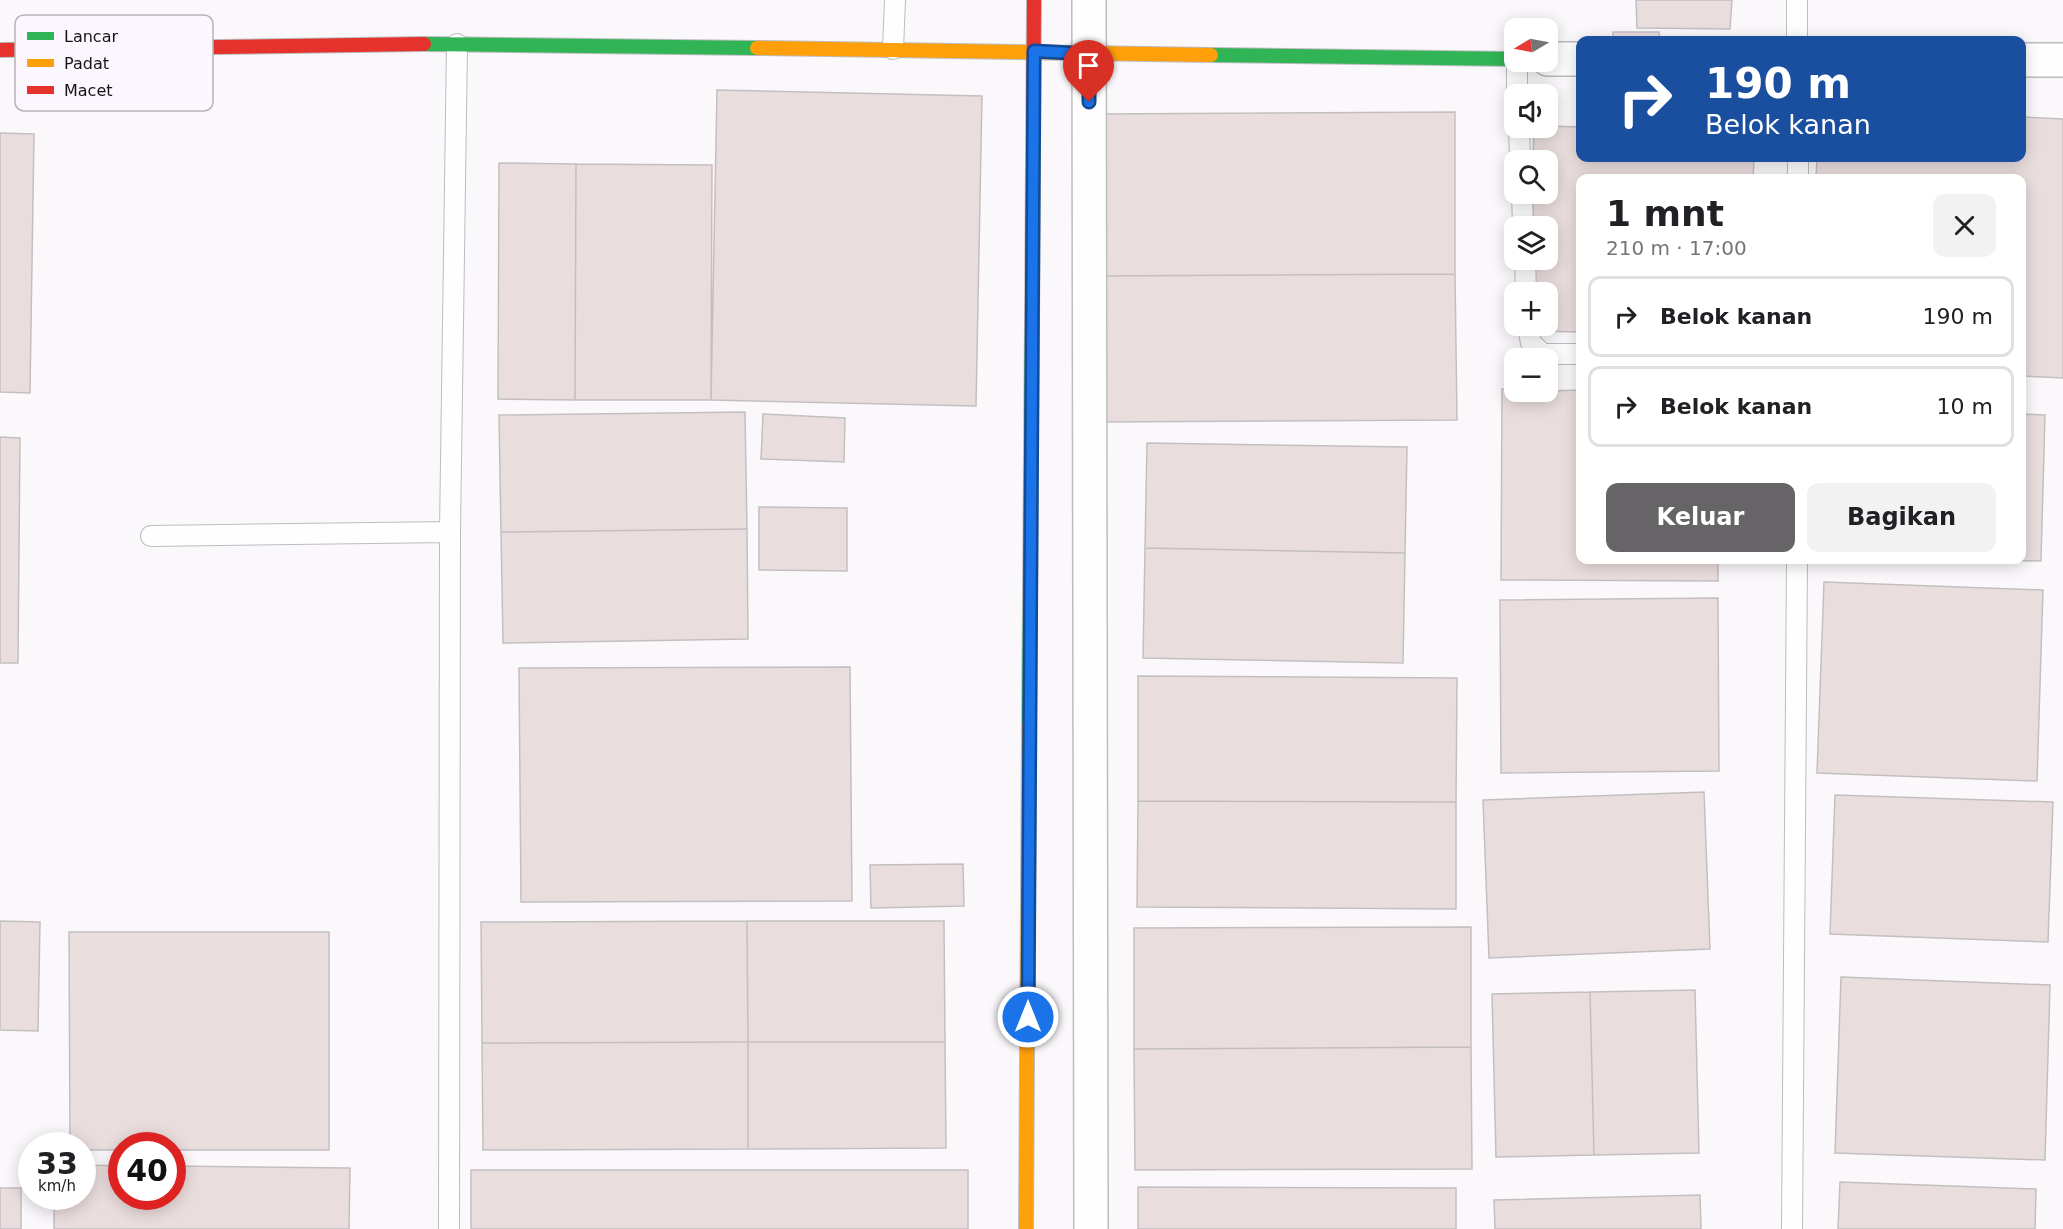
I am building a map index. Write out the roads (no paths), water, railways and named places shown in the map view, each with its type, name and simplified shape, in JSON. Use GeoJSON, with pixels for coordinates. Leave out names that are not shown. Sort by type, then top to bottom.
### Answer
{"type":"FeatureCollection","features":[{"type":"Feature","properties":{"kind":"street"},"geometry":{"type":"LineString","coordinates":[[1026,1229],[1034,0]]}},
{"type":"Feature","properties":{"kind":"street"},"geometry":{"type":"LineString","coordinates":[[1089,0],[1091,1229]]}},
{"type":"Feature","properties":{"kind":"street"},"geometry":{"type":"LineString","coordinates":[[213,47],[457,44],[1504,60]]}},
{"type":"Feature","properties":{"kind":"street"},"geometry":{"type":"LineString","coordinates":[[0,50],[15,50]]}},
{"type":"Feature","properties":{"kind":"street"},"geometry":{"type":"LineString","coordinates":[[1558,59],[1576,59]]}},
{"type":"Feature","properties":{"kind":"street"},"geometry":{"type":"LineString","coordinates":[[2026,60],[2063,60]]}},
{"type":"Feature","properties":{"kind":"lane"},"geometry":{"type":"LineString","coordinates":[[893,49],[895,0]]}},
{"type":"Feature","properties":{"kind":"lane"},"geometry":{"type":"LineString","coordinates":[[1797,0],[1797,36]]}},
{"type":"Feature","properties":{"kind":"lane"},"geometry":{"type":"LineString","coordinates":[[449,1229],[450,532],[457,44]]}},
{"type":"Feature","properties":{"kind":"lane"},"geometry":{"type":"LineString","coordinates":[[1529,336],[1531,343],[1543,354],[1576,354]]}},
{"type":"Feature","properties":{"kind":"lane"},"geometry":{"type":"LineString","coordinates":[[151,536],[450,532]]}},
{"type":"Feature","properties":{"kind":"lane"},"geometry":{"type":"LineString","coordinates":[[1792,1229],[1797,564]]}}]}
